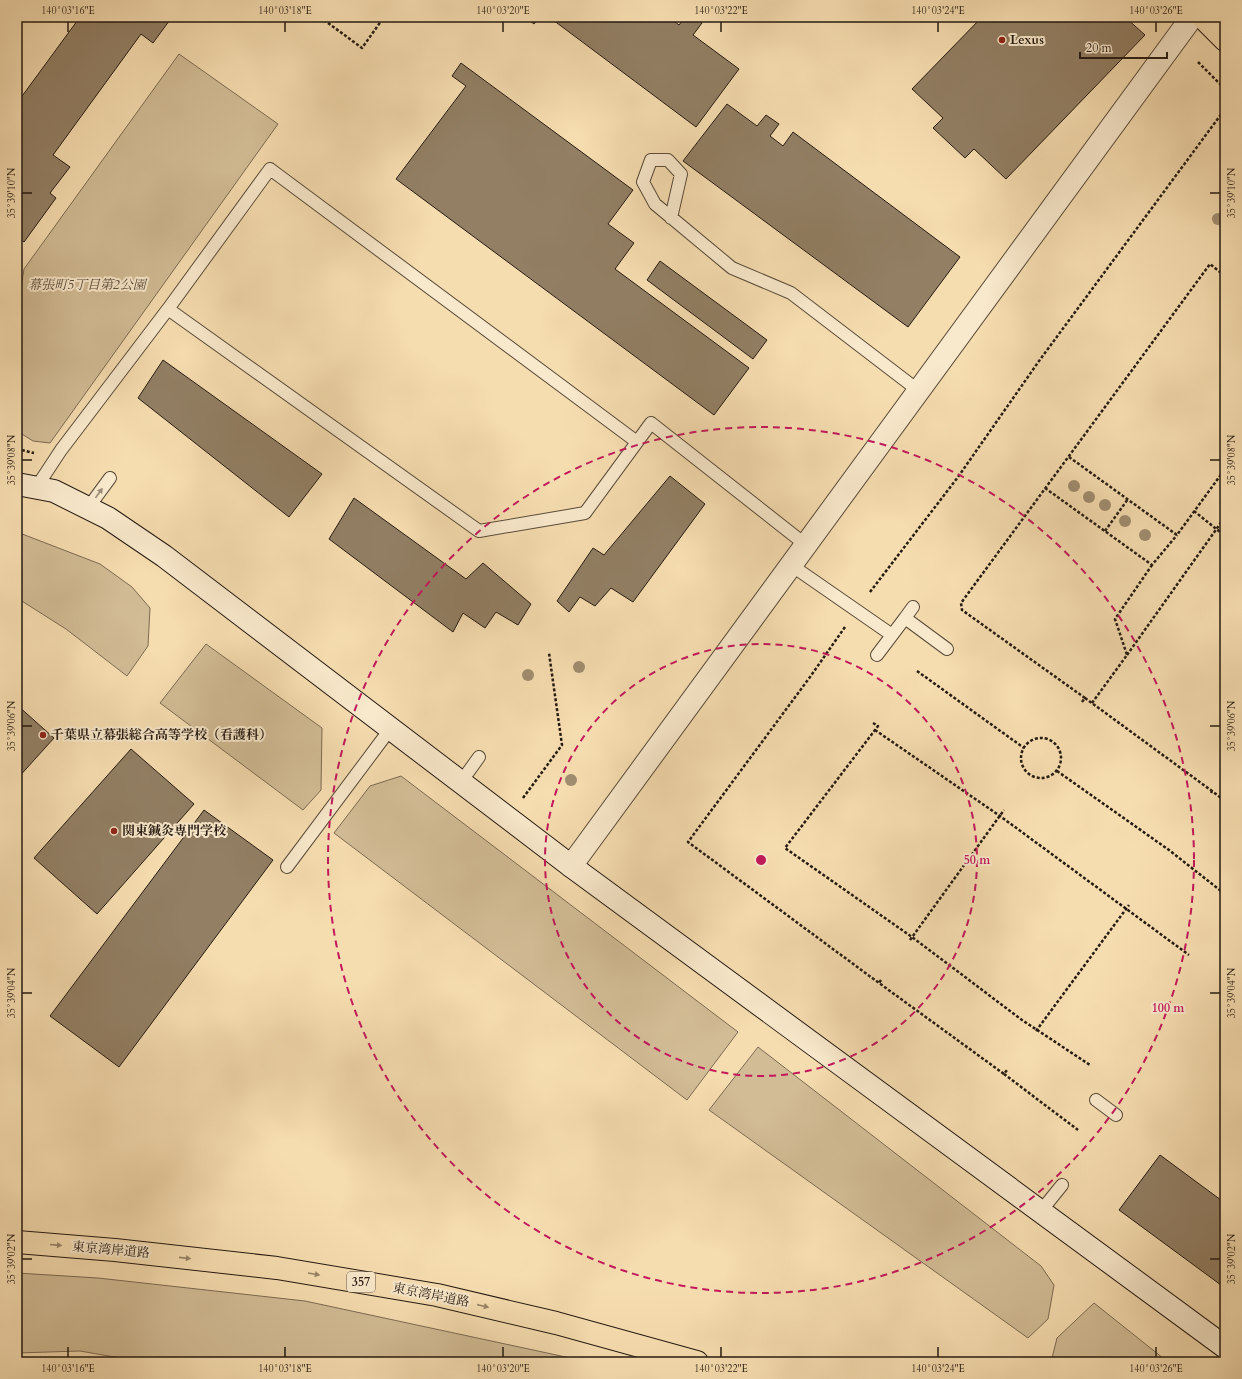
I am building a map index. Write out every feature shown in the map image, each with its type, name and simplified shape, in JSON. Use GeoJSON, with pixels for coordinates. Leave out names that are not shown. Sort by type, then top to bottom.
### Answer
{"type":"FeatureCollection","features":[{"type":"Feature","properties":{"kind":"highway"},"geometry":{"type":"LineString","coordinates":[[1202,17],[1225,40]]}},
{"type":"Feature","properties":{"kind":"highway","name":"東京湾岸道路"},"geometry":{"type":"LineString","coordinates":[[17,1242],[115,1250],[277,1268],[438,1295],[556,1323],[697,1362]]}},
{"type":"Feature","properties":{"kind":"street"},"geometry":{"type":"LineString","coordinates":[[572,866],[1192,17]]}},
{"type":"Feature","properties":{"kind":"street"},"geometry":{"type":"LineString","coordinates":[[26,486],[54,491],[108,518],[164,556],[572,866],[1225,1347]]}},
{"type":"Feature","properties":{"kind":"lane"},"geometry":{"type":"LineString","coordinates":[[26,486],[61,450],[168,309],[270,169],[637,442]]}},
{"type":"Feature","properties":{"kind":"lane"},"geometry":{"type":"LineString","coordinates":[[671,218],[732,268],[791,293],[918,391]]}},
{"type":"Feature","properties":{"kind":"lane"},"geometry":{"type":"LineString","coordinates":[[168,309],[479,531],[585,513],[651,423],[806,545]]}},
{"type":"Feature","properties":{"kind":"lane"},"geometry":{"type":"LineString","coordinates":[[88,508],[110,478]]}},
{"type":"Feature","properties":{"kind":"lane"},"geometry":{"type":"LineString","coordinates":[[791,565],[892,635]]}},
{"type":"Feature","properties":{"kind":"lane"},"geometry":{"type":"LineString","coordinates":[[877,655],[913,606]]}},
{"type":"Feature","properties":{"kind":"lane"},"geometry":{"type":"LineString","coordinates":[[905,618],[947,649]]}},
{"type":"Feature","properties":{"kind":"lane"},"geometry":{"type":"LineString","coordinates":[[287,867],[391,728]]}},
{"type":"Feature","properties":{"kind":"lane"},"geometry":{"type":"LineString","coordinates":[[461,782],[479,757]]}},
{"type":"Feature","properties":{"kind":"lane"},"geometry":{"type":"LineString","coordinates":[[1096,1100],[1116,1115]]}},
{"type":"Feature","properties":{"kind":"lane"},"geometry":{"type":"LineString","coordinates":[[1041,1211],[1062,1185]]}},
{"type":"Feature","properties":{"kind":"path"},"geometry":{"type":"LineString","coordinates":[[320,17],[362,48],[384,17]]}},
{"type":"Feature","properties":{"kind":"path"},"geometry":{"type":"LineString","coordinates":[[1198,62],[1225,89]]}},
{"type":"Feature","properties":{"kind":"path"},"geometry":{"type":"LineString","coordinates":[[870,592],[958,477],[1039,361],[1225,109]]}},
{"type":"Feature","properties":{"kind":"path"},"geometry":{"type":"LineString","coordinates":[[1225,276],[1210,264],[961,603],[962,610],[1225,801]]}},
{"type":"Feature","properties":{"kind":"path"},"geometry":{"type":"LineString","coordinates":[[17,449],[40,455]]}},
{"type":"Feature","properties":{"kind":"path"},"geometry":{"type":"LineString","coordinates":[[1069,457],[1177,535]]}},
{"type":"Feature","properties":{"kind":"path"},"geometry":{"type":"LineString","coordinates":[[1127,655],[1115,619],[1152,565],[1177,535],[1225,469]]}},
{"type":"Feature","properties":{"kind":"path"},"geometry":{"type":"LineString","coordinates":[[1046,488],[1152,565]]}},
{"type":"Feature","properties":{"kind":"path"},"geometry":{"type":"LineString","coordinates":[[1105,531],[1128,499]]}},
{"type":"Feature","properties":{"kind":"path"},"geometry":{"type":"LineString","coordinates":[[1194,511],[1225,536]]}},
{"type":"Feature","properties":{"kind":"path"},"geometry":{"type":"LineString","coordinates":[[1092,704],[1225,517]]}},
{"type":"Feature","properties":{"kind":"path"},"geometry":{"type":"LineString","coordinates":[[846,626],[806,683],[688,842],[1078,1130]]}},
{"type":"Feature","properties":{"kind":"path"},"geometry":{"type":"LineString","coordinates":[[520,802],[562,745],[549,653]]}},
{"type":"Feature","properties":{"kind":"path"},"geometry":{"type":"LineString","coordinates":[[917,671],[1024,748]]}},
{"type":"Feature","properties":{"kind":"path"},"geometry":{"type":"LineString","coordinates":[[1082,702],[1085,698]]}},
{"type":"Feature","properties":{"kind":"path"},"geometry":{"type":"LineString","coordinates":[[874,723],[878,726],[785,848],[1036,1030],[1090,1065]]}},
{"type":"Feature","properties":{"kind":"path"},"geometry":{"type":"LineString","coordinates":[[875,730],[1000,816],[1189,955]]}},
{"type":"Feature","properties":{"kind":"path"},"geometry":{"type":"LineString","coordinates":[[1038,738],[1046,738],[1052,741],[1057,746],[1062,759],[1057,771],[1052,776],[1047,778],[1028,776],[1022,764],[1021,757],[1024,748],[1032,740],[1038,738]]}},
{"type":"Feature","properties":{"kind":"path"},"geometry":{"type":"LineString","coordinates":[[1057,771],[1169,850],[1225,894]]}},
{"type":"Feature","properties":{"kind":"path"},"geometry":{"type":"LineString","coordinates":[[911,938],[1004,810]]}},
{"type":"Feature","properties":{"kind":"path"},"geometry":{"type":"LineString","coordinates":[[1221,891],[1224,887]]}},
{"type":"Feature","properties":{"kind":"path"},"geometry":{"type":"LineString","coordinates":[[1036,1030],[1128,905]]}},
{"type":"Feature","properties":{"kind":"path"},"geometry":{"type":"LineString","coordinates":[[1004,1074],[1007,1070]]}},
{"type":"Feature","properties":{"kind":"green space","name":"幕張町5丁目第2公園"},"geometry":{"type":"Polygon","coordinates":[[[179,54],[278,124],[50,443],[33,441],[17,431],[17,312],[24,269],[179,54]]]}},
{"type":"Feature","properties":{"kind":"green space"},"geometry":{"type":"Polygon","coordinates":[[[17,532],[100,564],[132,587],[150,608],[148,646],[127,676],[66,629],[17,598],[17,532]]]}},
{"type":"Feature","properties":{"kind":"green space"},"geometry":{"type":"Polygon","coordinates":[[[206,644],[322,728],[321,790],[303,810],[160,703],[206,644]]]}},
{"type":"Feature","properties":{"kind":"green space"},"geometry":{"type":"Polygon","coordinates":[[[401,776],[738,1032],[687,1100],[334,833],[370,786],[401,776]]]}},
{"type":"Feature","properties":{"kind":"green space"},"geometry":{"type":"Polygon","coordinates":[[[758,1047],[1041,1266],[1054,1285],[1048,1319],[1028,1338],[709,1110],[758,1047]]]}},
{"type":"Feature","properties":{"kind":"green space"},"geometry":{"type":"Polygon","coordinates":[[[17,1273],[98,1278],[305,1301],[589,1362],[143,1362],[80,1351],[17,1353],[17,1273]]]}},
{"type":"Feature","properties":{"kind":"green space"},"geometry":{"type":"Polygon","coordinates":[[[1094,1303],[1168,1362],[1051,1362],[1057,1338],[1094,1303]]]}},
{"type":"Feature","properties":{"kind":"building"},"geometry":{"type":"Polygon","coordinates":[[[80,17],[172,17],[153,43],[141,34],[53,155],[70,167],[50,193],[56,198],[24,242],[17,237],[17,103],[80,17]]]}},
{"type":"Feature","properties":{"kind":"building"},"geometry":{"type":"Polygon","coordinates":[[[525,17],[539,17],[534,24],[525,17]]]}},
{"type":"Feature","properties":{"kind":"building"},"geometry":{"type":"Polygon","coordinates":[[[549,17],[669,17],[679,25],[685,17],[695,17],[702,23],[693,35],[739,69],[696,127],[549,17]]]}},
{"type":"Feature","properties":{"kind":"building"},"geometry":{"type":"Polygon","coordinates":[[[982,17],[1125,17],[1145,35],[1006,179],[974,149],[965,158],[933,128],[943,118],[912,89],[982,17]]]}},
{"type":"Feature","properties":{"kind":"building"},"geometry":{"type":"Polygon","coordinates":[[[461,63],[633,190],[608,224],[634,243],[615,269],[749,368],[714,415],[396,179],[466,86],[452,76],[461,63]]]}},
{"type":"Feature","properties":{"kind":"building"},"geometry":{"type":"Polygon","coordinates":[[[727,104],[757,126],[766,115],[779,124],[770,136],[783,146],[793,132],[960,257],[908,327],[683,161],[727,104]]]}},
{"type":"Feature","properties":{"kind":"building"},"geometry":{"type":"Polygon","coordinates":[[[660,261],[767,340],[753,359],[647,280],[660,261]]]}},
{"type":"Feature","properties":{"kind":"building"},"geometry":{"type":"Polygon","coordinates":[[[163,360],[322,474],[289,517],[138,398],[163,360]]]}},
{"type":"Feature","properties":{"kind":"building"},"geometry":{"type":"Polygon","coordinates":[[[670,476],[705,504],[633,602],[611,588],[595,606],[580,597],[569,612],[557,601],[593,548],[604,555],[670,476]]]}},
{"type":"Feature","properties":{"kind":"building"},"geometry":{"type":"Polygon","coordinates":[[[354,498],[466,579],[483,563],[531,604],[518,625],[496,612],[485,628],[463,613],[453,632],[329,539],[354,498]]]}},
{"type":"Feature","properties":{"kind":"building"},"geometry":{"type":"Polygon","coordinates":[[[17,705],[54,738],[17,779],[17,705]]]}},
{"type":"Feature","properties":{"kind":"building","name":"関東鍼灸専門学校"},"geometry":{"type":"Polygon","coordinates":[[[131,749],[194,804],[97,914],[34,858],[131,749]]]}},
{"type":"Feature","properties":{"kind":"building"},"geometry":{"type":"Polygon","coordinates":[[[204,810],[273,860],[119,1067],[50,1016],[204,810]]]}},
{"type":"Feature","properties":{"kind":"building"},"geometry":{"type":"Polygon","coordinates":[[[1160,1155],[1225,1203],[1225,1288],[1119,1210],[1160,1155]]]}},
{"type":"Feature","properties":{"kind":"place","name":"Lexus"},"geometry":{"type":"Point","coordinates":[1002,40]}},
{"type":"Feature","properties":{"kind":"place","name":"千葉県立幕張総合高等学校（看護科）"},"geometry":{"type":"Point","coordinates":[43,735]}},
{"type":"Feature","properties":{"kind":"place","name":"関東鍼灸専門学校"},"geometry":{"type":"Point","coordinates":[114,831]}}]}
